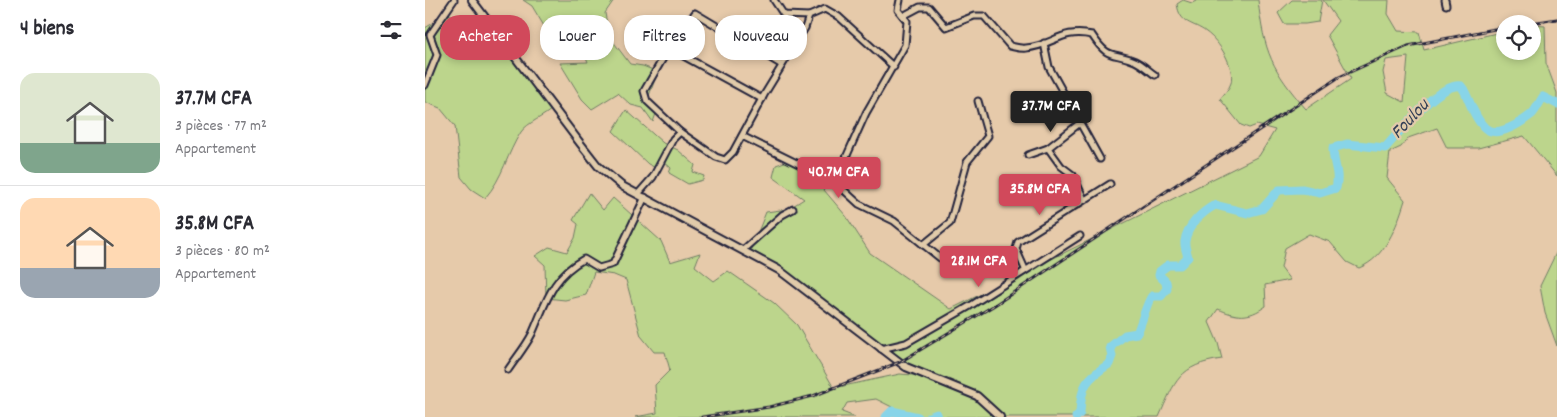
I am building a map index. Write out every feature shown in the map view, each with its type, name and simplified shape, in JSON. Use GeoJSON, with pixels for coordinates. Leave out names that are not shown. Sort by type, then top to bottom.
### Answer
{"type":"FeatureCollection","features":[{"type":"Feature","properties":{"kind":"street"},"geometry":{"type":"LineString","coordinates":[[425,85],[437,54],[430,35],[454,0]]}},
{"type":"Feature","properties":{"kind":"street"},"geometry":{"type":"LineString","coordinates":[[472,0],[598,166],[623,186],[779,270],[906,367],[977,396],[1000,417]]}},
{"type":"Feature","properties":{"kind":"street"},"geometry":{"type":"LineString","coordinates":[[773,0],[784,15],[809,16],[825,10],[839,17],[893,67]]}},
{"type":"Feature","properties":{"kind":"street"},"geometry":{"type":"LineString","coordinates":[[835,182],[866,113],[905,46],[907,21],[898,10],[900,0]]}},
{"type":"Feature","properties":{"kind":"street"},"geometry":{"type":"LineString","coordinates":[[903,16],[919,8],[929,7],[946,27],[974,16],[984,16],[1010,46],[1026,48],[1066,34],[1078,32],[1092,35],[1100,47],[1113,56],[1135,61],[1155,75]]}},
{"type":"Feature","properties":{"kind":"street"},"geometry":{"type":"LineString","coordinates":[[662,60],[645,91],[647,101],[680,132],[716,157],[725,160],[733,152],[761,99],[805,28],[809,16]]}},
{"type":"Feature","properties":{"kind":"street"},"geometry":{"type":"LineString","coordinates":[[705,19],[782,65]]}},
{"type":"Feature","properties":{"kind":"street"},"geometry":{"type":"LineString","coordinates":[[1044,43],[1049,67],[1100,159]]}},
{"type":"Feature","properties":{"kind":"street"},"geometry":{"type":"LineString","coordinates":[[691,60],[761,99]]}},
{"type":"Feature","properties":{"kind":"street"},"geometry":{"type":"LineString","coordinates":[[923,244],[949,223],[967,162],[988,136],[979,101]]}},
{"type":"Feature","properties":{"kind":"street"},"geometry":{"type":"LineString","coordinates":[[1028,156],[1048,148],[1080,123]]}},
{"type":"Feature","properties":{"kind":"street"},"geometry":{"type":"LineString","coordinates":[[508,370],[531,335],[549,293],[574,265],[584,259],[599,268],[613,264],[642,195],[673,139],[680,132]]}},
{"type":"Feature","properties":{"kind":"street"},"geometry":{"type":"LineString","coordinates":[[742,136],[835,182],[859,204],[894,221],[940,258]]}},
{"type":"Feature","properties":{"kind":"street"},"geometry":{"type":"LineString","coordinates":[[1048,148],[1061,166],[1073,175],[1084,199]]}},
{"type":"Feature","properties":{"kind":"street"},"geometry":{"type":"LineString","coordinates":[[1025,269],[1016,249],[1018,242],[1110,184]]}},
{"type":"Feature","properties":{"kind":"street"},"geometry":{"type":"LineString","coordinates":[[743,249],[793,209]]}},
{"type":"Feature","properties":{"kind":"street"},"geometry":{"type":"LineString","coordinates":[[881,349],[906,343],[1080,236]]}},
{"type":"Feature","properties":{"kind":"green space"},"geometry":{"type":"Polygon","coordinates":[[[523,0],[614,0],[605,15],[540,15],[540,19],[532,6],[523,0]]]}},
{"type":"Feature","properties":{"kind":"green space"},"geometry":{"type":"Polygon","coordinates":[[[1183,0],[1192,3],[1198,0],[1258,0],[1263,33],[1271,59],[1285,83],[1306,109],[1351,79],[1327,35],[1338,21],[1323,0],[1389,0],[1388,14],[1398,31],[1419,32],[1424,50],[1496,33],[1496,60],[1541,60],[1541,26],[1545,26],[1546,63],[1557,93],[1557,176],[1524,136],[1478,148],[1447,148],[1437,128],[1408,138],[1401,147],[1390,152],[1387,178],[1405,200],[1389,240],[1376,257],[1359,268],[1347,262],[1330,242],[1309,234],[1285,248],[1281,268],[1290,280],[1265,285],[1266,306],[1254,313],[1237,315],[1218,309],[1209,322],[1218,343],[1222,359],[1187,370],[1175,384],[1159,417],[918,417],[892,411],[892,407],[876,399],[847,403],[842,412],[855,417],[635,417],[657,413],[655,385],[670,370],[665,352],[654,352],[641,336],[626,280],[614,275],[594,272],[586,295],[565,300],[546,298],[545,265],[535,256],[549,247],[567,252],[575,238],[578,224],[573,220],[589,193],[603,210],[613,198],[661,241],[670,262],[700,253],[695,266],[714,281],[728,271],[774,303],[797,325],[834,388],[900,374],[925,376],[750,252],[766,212],[788,209],[804,199],[773,177],[776,165],[793,159],[803,160],[824,190],[846,216],[870,253],[951,309],[1259,156],[1275,130],[1257,125],[1249,128],[1241,125],[1220,99],[1228,89],[1232,76],[1225,54],[1211,36],[1184,19],[1177,4],[1183,0]],[[1408,57],[1386,60],[1383,72],[1387,93],[1404,102],[1408,57]]]}},
{"type":"Feature","properties":{"kind":"green space"},"geometry":{"type":"Polygon","coordinates":[[[1292,0],[1322,0],[1318,22],[1284,24],[1278,13],[1292,0]]]}},
{"type":"Feature","properties":{"kind":"green space"},"geometry":{"type":"Polygon","coordinates":[[[440,19],[440,60],[517,60],[553,108],[521,132],[501,174],[485,198],[471,189],[461,177],[455,126],[440,108],[425,102],[425,28],[440,19]]]}},
{"type":"Feature","properties":{"kind":"green space"},"geometry":{"type":"Polygon","coordinates":[[[614,43],[624,56],[624,60],[627,60],[630,64],[643,66],[658,72],[648,98],[657,111],[653,122],[643,108],[631,105],[618,93],[592,109],[582,99],[560,63],[588,62],[587,60],[614,60],[614,43]]]}},
{"type":"Feature","properties":{"kind":"green space"},"geometry":{"type":"Polygon","coordinates":[[[626,110],[663,143],[678,150],[695,165],[693,172],[704,176],[703,180],[688,184],[669,173],[671,168],[662,160],[656,168],[648,164],[613,131],[626,110]]]}},
{"type":"Feature","properties":{"kind":"green space"},"geometry":{"type":"Polygon","coordinates":[[[1557,251],[1557,346],[1545,313],[1540,286],[1557,251]]]}},
{"type":"Feature","properties":{"kind":"waterway","name":"Foulou"},"geometry":{"type":"LineString","coordinates":[[1076,417],[1080,413],[1086,384],[1095,374],[1109,364],[1112,356],[1110,347],[1125,335],[1137,333],[1150,298],[1152,296],[1161,296],[1167,289],[1166,282],[1159,275],[1160,271],[1168,265],[1180,265],[1188,257],[1185,247],[1186,235],[1196,220],[1210,208],[1215,205],[1247,213],[1262,209],[1279,190],[1302,189],[1320,193],[1336,188],[1337,177],[1333,148],[1347,144],[1385,148],[1420,110],[1442,92],[1452,87],[1461,86],[1478,120],[1485,128],[1496,132],[1503,131],[1532,114],[1543,97],[1557,104]]}},
{"type":"Feature","properties":{"kind":"waterway","name":"Foulou"},"geometry":{"type":"LineString","coordinates":[[886,417],[892,411],[918,417]]}},
{"type":"Feature","properties":{"kind":"waterway","name":"Foulou"},"geometry":{"type":"LineString","coordinates":[[929,417],[937,414],[938,417]]}},
{"type":"Feature","properties":{"kind":"railway"},"geometry":{"type":"LineString","coordinates":[[1541,22],[1557,19]]}},
{"type":"Feature","properties":{"kind":"railway"},"geometry":{"type":"LineString","coordinates":[[702,417],[769,407],[813,396],[900,362],[993,306],[1339,77],[1408,46],[1496,29]]}}]}
